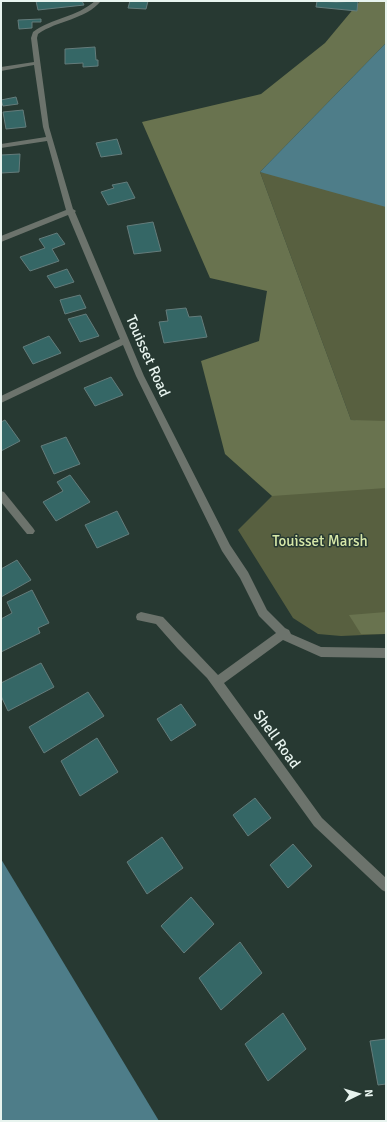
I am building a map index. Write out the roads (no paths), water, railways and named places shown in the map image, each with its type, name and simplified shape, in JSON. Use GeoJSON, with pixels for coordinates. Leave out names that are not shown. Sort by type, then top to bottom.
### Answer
{"type":"FeatureCollection","features":[{"type":"Feature","properties":{"kind":"street","name":"Touisset Road"},"geometry":{"type":"LineString","coordinates":[[98,1],[86,12],[50,24],[35,33],[37,63],[49,139],[72,211],[125,340],[177,451],[226,548],[244,575],[263,613],[287,637],[301,645],[321,652],[386,653]]}},
{"type":"Feature","properties":{"kind":"street"},"geometry":{"type":"LineString","coordinates":[[1,69],[37,63]]}},
{"type":"Feature","properties":{"kind":"street"},"geometry":{"type":"LineString","coordinates":[[1,146],[49,139]]}},
{"type":"Feature","properties":{"kind":"street"},"geometry":{"type":"LineString","coordinates":[[1,239],[72,211]]}},
{"type":"Feature","properties":{"kind":"street"},"geometry":{"type":"LineString","coordinates":[[1,400],[125,340]]}},
{"type":"Feature","properties":{"kind":"street"},"geometry":{"type":"LineString","coordinates":[[1,495],[30,531]]}},
{"type":"Feature","properties":{"kind":"street","name":"Shell Road"},"geometry":{"type":"LineString","coordinates":[[141,617],[159,620],[218,682],[318,822],[386,886]]}},
{"type":"Feature","properties":{"kind":"street"},"geometry":{"type":"LineString","coordinates":[[218,682],[285,634]]}},
{"type":"Feature","properties":{"kind":"water"},"geometry":{"type":"Polygon","coordinates":[[[386,43],[386,207],[260,172],[386,43]]]}},
{"type":"Feature","properties":{"kind":"water"},"geometry":{"type":"Polygon","coordinates":[[[1,859],[159,1121],[1,1121],[1,859]]]}},
{"type":"Feature","properties":{"kind":"park label","name":"Touisset Marsh"},"geometry":{"type":"Point","coordinates":[320,541]}}]}
